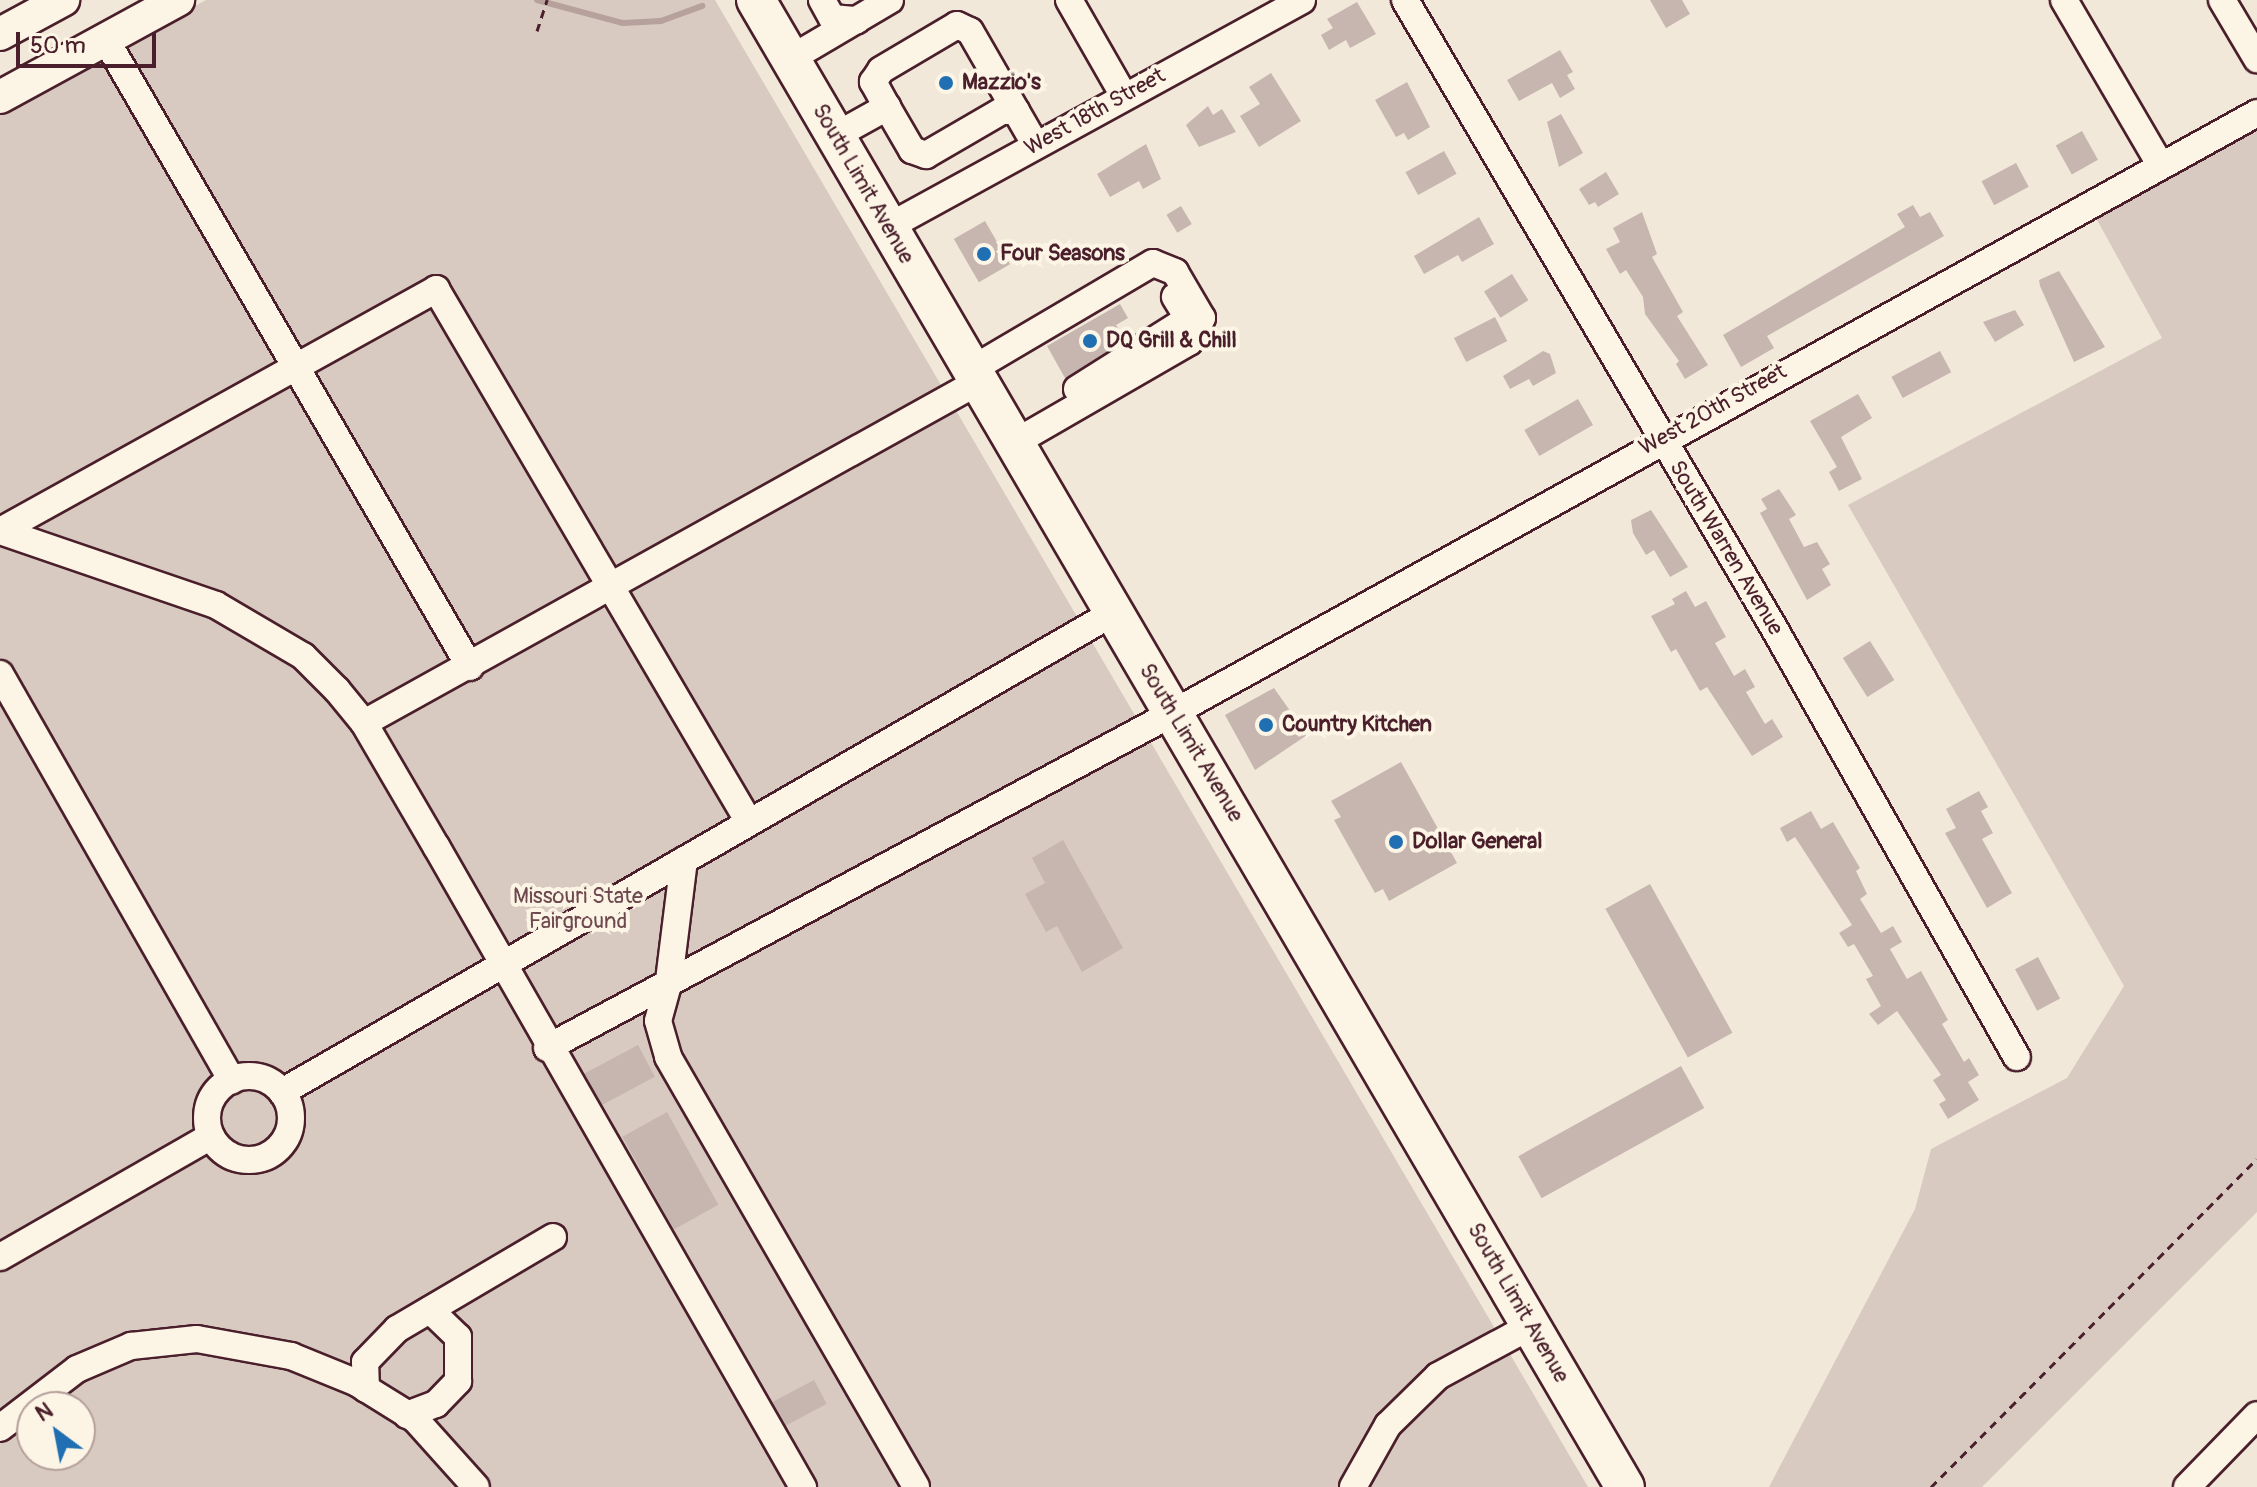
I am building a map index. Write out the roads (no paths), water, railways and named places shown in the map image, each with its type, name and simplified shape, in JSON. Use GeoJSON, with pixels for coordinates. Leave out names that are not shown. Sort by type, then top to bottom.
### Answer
{"type":"FeatureCollection","features":[{"type":"Feature","properties":{"kind":"highway","name":"South Limit Avenue"},"geometry":{"type":"LineString","coordinates":[[765,3],[790,59],[1625,1487]]}},
{"type":"Feature","properties":{"kind":"main road"},"geometry":{"type":"LineString","coordinates":[[0,34],[63,0]]}},
{"type":"Feature","properties":{"kind":"main road"},"geometry":{"type":"LineString","coordinates":[[0,97],[178,0]]}},
{"type":"Feature","properties":{"kind":"street"},"geometry":{"type":"LineString","coordinates":[[822,0],[832,18],[857,20]]}},
{"type":"Feature","properties":{"kind":"street"},"geometry":{"type":"LineString","coordinates":[[790,59],[890,0]]}},
{"type":"Feature","properties":{"kind":"street"},"geometry":{"type":"LineString","coordinates":[[1069,0],[1124,96]]}},
{"type":"Feature","properties":{"kind":"street","name":"West 18th Street"},"geometry":{"type":"LineString","coordinates":[[888,227],[1302,0]]}},
{"type":"Feature","properties":{"kind":"street","name":"South Warren Avenue"},"geometry":{"type":"LineString","coordinates":[[1405,0],[1660,439],[1782,642],[2017,1057]]}},
{"type":"Feature","properties":{"kind":"street"},"geometry":{"type":"LineString","coordinates":[[2064,0],[2160,164]]}},
{"type":"Feature","properties":{"kind":"street"},"geometry":{"type":"LineString","coordinates":[[2222,0],[2257,59]]}},
{"type":"Feature","properties":{"kind":"street"},"geometry":{"type":"LineString","coordinates":[[1016,111],[1002,111],[926,155],[912,150],[873,82],[881,70],[957,25],[970,31],[1036,145]]}},
{"type":"Feature","properties":{"kind":"street"},"geometry":{"type":"LineString","coordinates":[[106,40],[470,667]]}},
{"type":"Feature","properties":{"kind":"street"},"geometry":{"type":"LineString","coordinates":[[835,136],[887,107]]}},
{"type":"Feature","properties":{"kind":"street","name":"West 20th Street"},"geometry":{"type":"LineString","coordinates":[[547,1048],[1173,713],[1660,439],[2257,113]]}},
{"type":"Feature","properties":{"kind":"street"},"geometry":{"type":"LineString","coordinates":[[364,723],[611,589],[1141,280],[1169,286],[1185,313],[1183,322],[1081,385],[1071,398],[1071,410],[1014,443]]}},
{"type":"Feature","properties":{"kind":"street"},"geometry":{"type":"LineString","coordinates":[[0,531],[436,289],[749,822]]}},
{"type":"Feature","properties":{"kind":"street"},"geometry":{"type":"LineString","coordinates":[[0,531],[216,605],[258,627],[303,656],[364,723],[547,1048],[803,1487]]}},
{"type":"Feature","properties":{"kind":"street"},"geometry":{"type":"LineString","coordinates":[[282,1092],[1113,613]]}},
{"type":"Feature","properties":{"kind":"street"},"geometry":{"type":"LineString","coordinates":[[0,674],[232,1080]]}},
{"type":"Feature","properties":{"kind":"street"},"geometry":{"type":"LineString","coordinates":[[684,860],[669,981],[658,1021],[668,1057],[916,1487]]}},
{"type":"Feature","properties":{"kind":"street"},"geometry":{"type":"LineString","coordinates":[[259,1078],[282,1092],[291,1118],[289,1132],[272,1153],[260,1159],[233,1157],[211,1136],[212,1099],[232,1080],[259,1078]]}},
{"type":"Feature","properties":{"kind":"street"},"geometry":{"type":"LineString","coordinates":[[0,1257],[211,1136]]}},
{"type":"Feature","properties":{"kind":"street"},"geometry":{"type":"LineString","coordinates":[[366,1389],[365,1362],[397,1329],[553,1237]]}},
{"type":"Feature","properties":{"kind":"street"},"geometry":{"type":"LineString","coordinates":[[407,1415],[436,1404],[458,1381],[458,1337],[430,1310]]}},
{"type":"Feature","properties":{"kind":"street"},"geometry":{"type":"LineString","coordinates":[[1353,1487],[1388,1425],[1438,1376],[1531,1326]]}},
{"type":"Feature","properties":{"kind":"street"},"geometry":{"type":"LineString","coordinates":[[0,1428],[77,1369],[131,1346],[197,1339],[291,1356],[366,1389],[407,1415],[476,1487]]}},
{"type":"Feature","properties":{"kind":"street"},"geometry":{"type":"LineString","coordinates":[[2187,1487],[2257,1415]]}},
{"type":"Feature","properties":{"kind":"waterway"},"geometry":{"type":"LineString","coordinates":[[537,0],[623,23],[661,21],[702,6]]}},
{"type":"Feature","properties":{"kind":"place","name":"Mazzio's"},"geometry":{"type":"Point","coordinates":[946,83]}},
{"type":"Feature","properties":{"kind":"place","name":"Four Seasons"},"geometry":{"type":"Point","coordinates":[984,254]}},
{"type":"Feature","properties":{"kind":"place","name":"DQ Grill & Chill"},"geometry":{"type":"Point","coordinates":[1090,341]}},
{"type":"Feature","properties":{"kind":"place","name":"Country Kitchen"},"geometry":{"type":"Point","coordinates":[1266,725]}},
{"type":"Feature","properties":{"kind":"place","name":"Dollar General"},"geometry":{"type":"Point","coordinates":[1396,842]}},
{"type":"Feature","properties":{"kind":"park label","name":"Missouri State Fairground"},"geometry":{"type":"Point","coordinates":[578,908]}}]}
